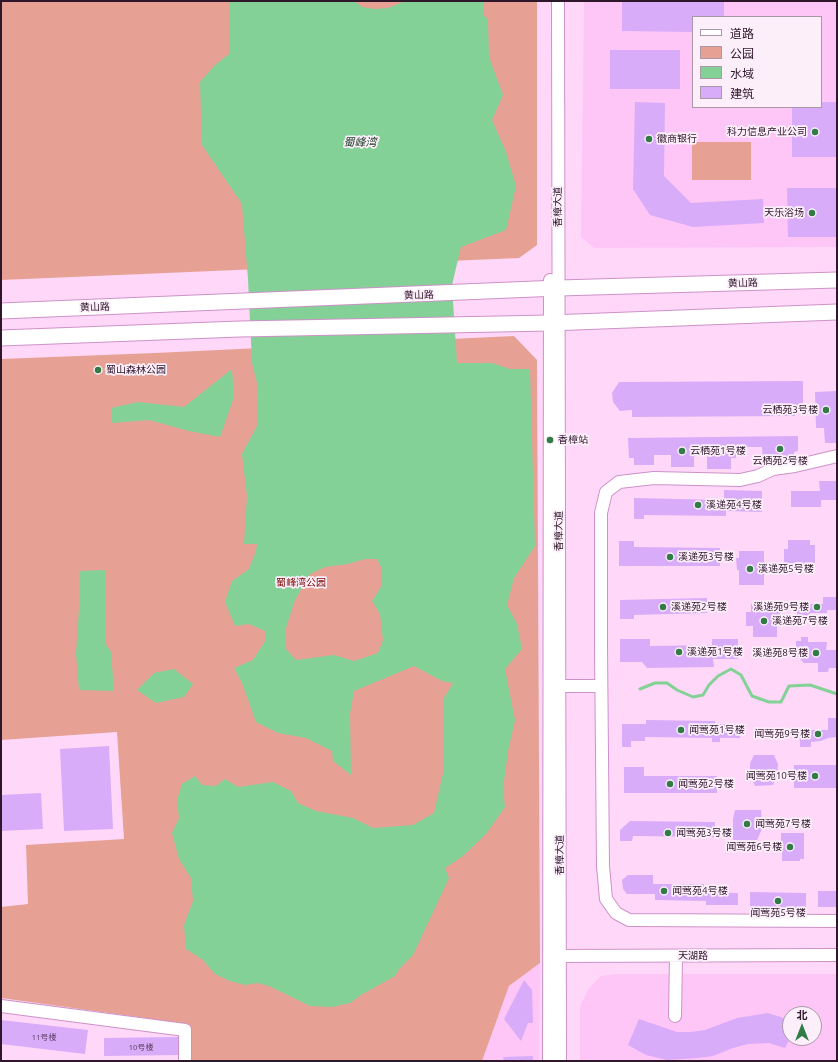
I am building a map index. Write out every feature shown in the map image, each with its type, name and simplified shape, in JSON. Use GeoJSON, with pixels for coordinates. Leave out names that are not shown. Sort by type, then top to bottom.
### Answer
{"type":"FeatureCollection","features":[{"type":"Feature","properties":{"kind":"main road","name":"黄山路"},"geometry":{"type":"LineString","coordinates":[[4,310],[460,293],[555,288],[837,280]]}},
{"type":"Feature","properties":{"kind":"main road"},"geometry":{"type":"LineString","coordinates":[[1,338],[240,329],[554,323],[837,312]]}},
{"type":"Feature","properties":{"kind":"street","name":"香樟大道"},"geometry":{"type":"LineString","coordinates":[[551,1],[555,288]]}},
{"type":"Feature","properties":{"kind":"street","name":"香樟大道"},"geometry":{"type":"LineString","coordinates":[[558,1],[554,323],[554,686],[555,956],[560,1061]]}},
{"type":"Feature","properties":{"kind":"street"},"geometry":{"type":"LineString","coordinates":[[837,456],[795,466],[772,469],[758,476],[740,480],[654,478],[619,482],[606,492],[601,513],[603,866],[606,899],[616,913],[629,920],[837,921]]}},
{"type":"Feature","properties":{"kind":"street"},"geometry":{"type":"LineString","coordinates":[[554,686],[601,686]]}},
{"type":"Feature","properties":{"kind":"street","name":"天湖路"},"geometry":{"type":"LineString","coordinates":[[555,956],[837,955]]}},
{"type":"Feature","properties":{"kind":"street","name":"香樟大道"},"geometry":{"type":"LineString","coordinates":[[549,1061],[555,956]]}},
{"type":"Feature","properties":{"kind":"street"},"geometry":{"type":"LineString","coordinates":[[675,1016],[676,956]]}},
{"type":"Feature","properties":{"kind":"street"},"geometry":{"type":"LineString","coordinates":[[1,1006],[184,1030],[185,1061]]}},
{"type":"Feature","properties":{"kind":"shaded area"},"geometry":{"type":"Polygon","coordinates":[[[584,1],[837,1],[837,247],[594,248],[581,237],[584,1]]]}},
{"type":"Feature","properties":{"kind":"shaded area"},"geometry":{"type":"Polygon","coordinates":[[[540,963],[539,1061],[482,1061],[509,986],[540,963]]]}},
{"type":"Feature","properties":{"kind":"shaded area"},"geometry":{"type":"Polygon","coordinates":[[[616,974],[837,974],[837,1061],[580,1061],[580,1006],[589,988],[601,976],[616,974]]]}},
{"type":"Feature","properties":{"kind":"green space"},"geometry":{"type":"Polygon","coordinates":[[[1,1],[537,1],[537,245],[519,258],[1,280],[1,1]]]}},
{"type":"Feature","properties":{"kind":"green space"},"geometry":{"type":"Polygon","coordinates":[[[692,142],[751,142],[751,180],[692,180],[692,142]]]}},
{"type":"Feature","properties":{"kind":"green space","name":"蜀峰湾公园"},"geometry":{"type":"Polygon","coordinates":[[[514,336],[537,360],[540,963],[509,986],[482,1061],[191,1061],[188,1024],[1,998],[1,907],[28,904],[26,845],[124,839],[117,732],[1,740],[1,359],[514,336]]]}},
{"type":"Feature","properties":{"kind":"water","name":"蜀峰湾"},"geometry":{"type":"Polygon","coordinates":[[[229,1],[354,1],[362,7],[375,9],[388,8],[401,3],[400,1],[483,1],[483,15],[488,19],[489,57],[503,95],[492,120],[506,152],[516,186],[506,230],[461,247],[452,285],[457,363],[492,363],[510,369],[530,369],[535,546],[514,578],[507,605],[517,624],[522,649],[505,669],[515,720],[508,751],[503,789],[505,807],[486,834],[463,856],[445,868],[449,878],[413,955],[399,969],[395,976],[361,995],[350,1003],[332,1007],[310,1006],[269,986],[257,983],[245,985],[230,981],[215,974],[203,960],[186,949],[184,925],[193,901],[191,878],[179,859],[172,833],[179,818],[177,800],[182,784],[195,776],[202,785],[216,786],[225,779],[238,787],[273,782],[291,791],[298,803],[316,811],[353,818],[373,828],[413,825],[434,813],[444,769],[444,698],[453,683],[442,681],[414,666],[354,691],[350,714],[351,775],[333,761],[332,751],[306,738],[278,733],[256,722],[242,683],[234,668],[253,660],[265,641],[265,631],[249,624],[235,626],[225,602],[232,581],[249,569],[257,544],[244,544],[247,496],[242,454],[257,426],[258,387],[252,363],[248,279],[242,204],[202,145],[200,82],[215,65],[229,54],[229,1]],[[365,559],[348,564],[325,567],[310,574],[295,600],[285,631],[286,649],[296,660],[334,655],[354,661],[378,653],[383,640],[380,614],[372,601],[382,585],[382,569],[377,559],[365,559]]]}},
{"type":"Feature","properties":{"kind":"water"},"geometry":{"type":"Polygon","coordinates":[[[232,369],[234,397],[220,437],[189,431],[149,420],[111,423],[111,408],[138,402],[184,407],[232,369]]]}},
{"type":"Feature","properties":{"kind":"water"},"geometry":{"type":"Polygon","coordinates":[[[105,570],[105,643],[111,652],[114,691],[79,690],[76,654],[79,608],[79,571],[105,570]]]}},
{"type":"Feature","properties":{"kind":"water"},"geometry":{"type":"Polygon","coordinates":[[[174,669],[193,684],[184,697],[156,703],[137,690],[154,673],[174,669]]]}},
{"type":"Feature","properties":{"kind":"building"},"geometry":{"type":"Polygon","coordinates":[[[622,1],[724,1],[724,16],[692,16],[692,32],[622,31],[622,1]]]}},
{"type":"Feature","properties":{"kind":"building"},"geometry":{"type":"Polygon","coordinates":[[[610,50],[680,50],[680,89],[610,89],[610,50]]]}},
{"type":"Feature","properties":{"kind":"building","name":"徽商银行"},"geometry":{"type":"Polygon","coordinates":[[[635,102],[665,103],[664,176],[691,203],[763,199],[764,223],[693,227],[650,215],[633,189],[635,102]]]}},
{"type":"Feature","properties":{"kind":"building","name":"科力信息产业公司"},"geometry":{"type":"Polygon","coordinates":[[[822,102],[837,102],[837,157],[792,157],[792,108],[822,108],[822,102]]]}},
{"type":"Feature","properties":{"kind":"building","name":"天乐浴场"},"geometry":{"type":"Polygon","coordinates":[[[787,188],[837,188],[837,237],[788,237],[787,188]]]}},
{"type":"Feature","properties":{"kind":"building"},"geometry":{"type":"Polygon","coordinates":[[[803,381],[803,406],[795,406],[795,416],[632,417],[632,410],[620,411],[613,402],[612,393],[619,382],[803,381]]]}},
{"type":"Feature","properties":{"kind":"building","name":"云栖苑3号楼"},"geometry":{"type":"Polygon","coordinates":[[[837,391],[837,443],[825,443],[824,428],[816,428],[815,392],[837,391]]]}},
{"type":"Feature","properties":{"kind":"building","name":"云栖苑1号楼"},"geometry":{"type":"Polygon","coordinates":[[[798,436],[798,451],[794,452],[795,462],[763,463],[762,447],[737,447],[736,458],[731,458],[731,469],[707,469],[707,456],[694,456],[694,467],[671,467],[671,455],[654,455],[654,465],[634,465],[634,458],[629,458],[628,438],[798,436]]]}},
{"type":"Feature","properties":{"kind":"building"},"geometry":{"type":"Polygon","coordinates":[[[819,481],[837,481],[837,500],[821,500],[821,507],[791,507],[791,491],[820,491],[819,481]]]}},
{"type":"Feature","properties":{"kind":"building","name":"溪递苑4号楼"},"geometry":{"type":"Polygon","coordinates":[[[724,490],[762,491],[762,512],[726,511],[726,516],[644,515],[644,519],[634,519],[634,498],[724,500],[724,490]]]}},
{"type":"Feature","properties":{"kind":"building"},"geometry":{"type":"Polygon","coordinates":[[[788,540],[810,540],[810,545],[815,545],[815,563],[811,564],[811,571],[789,571],[789,563],[784,563],[784,549],[788,549],[788,540]]]}},
{"type":"Feature","properties":{"kind":"building","name":"溪递苑3号楼"},"geometry":{"type":"Polygon","coordinates":[[[619,541],[634,541],[634,547],[720,548],[720,566],[619,566],[619,541]]]}},
{"type":"Feature","properties":{"kind":"building","name":"溪递苑5号楼"},"geometry":{"type":"Polygon","coordinates":[[[739,551],[764,551],[764,562],[768,562],[768,568],[764,568],[764,585],[739,585],[739,570],[737,570],[736,558],[739,558],[739,551]]]}},
{"type":"Feature","properties":{"kind":"building","name":"溪递苑9号楼"},"geometry":{"type":"Polygon","coordinates":[[[823,597],[837,597],[837,610],[827,610],[827,613],[810,613],[810,618],[797,618],[797,604],[823,604],[823,597]]]}},
{"type":"Feature","properties":{"kind":"building","name":"溪递苑2号楼"},"geometry":{"type":"Polygon","coordinates":[[[707,598],[707,613],[634,615],[634,619],[620,619],[620,600],[707,598]]]}},
{"type":"Feature","properties":{"kind":"building","name":"溪递苑7号楼"},"geometry":{"type":"Polygon","coordinates":[[[751,604],[780,605],[782,626],[777,626],[777,637],[753,637],[753,626],[746,626],[746,612],[751,612],[751,604]]]}},
{"type":"Feature","properties":{"kind":"building","name":"溪递苑8号楼"},"geometry":{"type":"Polygon","coordinates":[[[801,637],[808,637],[808,642],[827,642],[826,650],[837,650],[837,668],[829,668],[828,672],[818,672],[818,663],[804,663],[796,655],[796,641],[801,641],[801,637]]]}},
{"type":"Feature","properties":{"kind":"building","name":"溪递苑1号楼"},"geometry":{"type":"Polygon","coordinates":[[[620,639],[650,639],[650,646],[712,645],[712,639],[738,639],[738,659],[713,659],[714,667],[647,668],[642,662],[620,662],[620,639]]]}},
{"type":"Feature","properties":{"kind":"building","name":"闻莺苑9号楼"},"geometry":{"type":"Polygon","coordinates":[[[828,718],[837,718],[837,737],[811,742],[811,747],[800,747],[800,730],[828,730],[828,718]]]}},
{"type":"Feature","properties":{"kind":"building","name":"闻莺苑1号楼"},"geometry":{"type":"Polygon","coordinates":[[[646,720],[715,721],[715,724],[741,724],[740,738],[720,738],[720,742],[712,742],[712,738],[645,737],[645,741],[631,741],[631,747],[622,747],[622,724],[646,724],[646,720]]]}},
{"type":"Feature","properties":{"kind":"building"},"geometry":{"type":"Polygon","coordinates":[[[109,746],[113,829],[64,831],[60,749],[109,746]]]}},
{"type":"Feature","properties":{"kind":"building"},"geometry":{"type":"Polygon","coordinates":[[[754,755],[774,755],[778,764],[777,775],[773,785],[755,786],[750,775],[750,763],[754,755]]]}},
{"type":"Feature","properties":{"kind":"building","name":"闻莺苑10号楼"},"geometry":{"type":"Polygon","coordinates":[[[794,765],[837,765],[837,788],[794,788],[794,765]]]}},
{"type":"Feature","properties":{"kind":"building","name":"闻莺苑2号楼"},"geometry":{"type":"Polygon","coordinates":[[[624,767],[644,767],[644,776],[717,776],[717,793],[624,793],[624,767]]]}},
{"type":"Feature","properties":{"kind":"building"},"geometry":{"type":"Polygon","coordinates":[[[41,793],[43,829],[1,831],[1,795],[41,793]]]}},
{"type":"Feature","properties":{"kind":"building","name":"闻莺苑7号楼"},"geometry":{"type":"Polygon","coordinates":[[[735,810],[761,810],[762,829],[757,840],[733,840],[733,819],[735,810]]]}},
{"type":"Feature","properties":{"kind":"building","name":"闻莺苑3号楼"},"geometry":{"type":"Polygon","coordinates":[[[630,821],[715,822],[715,837],[633,836],[632,841],[620,841],[620,830],[630,821]]]}},
{"type":"Feature","properties":{"kind":"building","name":"闻莺苑6号楼"},"geometry":{"type":"Polygon","coordinates":[[[781,833],[804,833],[804,859],[800,859],[800,861],[782,861],[782,852],[775,852],[775,842],[781,842],[781,833]]]}},
{"type":"Feature","properties":{"kind":"building","name":"闻莺苑4号楼"},"geometry":{"type":"Polygon","coordinates":[[[628,875],[653,875],[653,884],[704,884],[704,892],[738,893],[738,905],[706,905],[706,901],[655,900],[655,894],[627,894],[623,889],[622,880],[628,875]]]}},
{"type":"Feature","properties":{"kind":"building"},"geometry":{"type":"Polygon","coordinates":[[[818,891],[837,891],[837,907],[818,907],[818,891]]]}},
{"type":"Feature","properties":{"kind":"building","name":"闻莺苑5号楼"},"geometry":{"type":"Polygon","coordinates":[[[750,892],[806,893],[806,909],[750,909],[750,892]]]}},
{"type":"Feature","properties":{"kind":"building"},"geometry":{"type":"Polygon","coordinates":[[[524,980],[532,990],[533,1023],[528,1023],[521,1041],[504,1019],[524,980]]]}},
{"type":"Feature","properties":{"kind":"building"},"geometry":{"type":"Polygon","coordinates":[[[768,1013],[782,1017],[782,1046],[786,1046],[785,1048],[769,1043],[748,1044],[713,1056],[667,1060],[646,1055],[628,1045],[639,1019],[677,1032],[691,1032],[705,1030],[737,1018],[768,1013]]]}},
{"type":"Feature","properties":{"kind":"building"},"geometry":{"type":"Polygon","coordinates":[[[1,1020],[88,1030],[85,1054],[1,1044],[1,1020]]]}},
{"type":"Feature","properties":{"kind":"building"},"geometry":{"type":"Polygon","coordinates":[[[179,1037],[179,1055],[104,1056],[104,1038],[179,1037]]]}},
{"type":"Feature","properties":{"kind":"building"},"geometry":{"type":"Polygon","coordinates":[[[533,1056],[533,1061],[504,1061],[503,1057],[533,1056]]]}},
{"type":"Feature","properties":{"kind":"waterway"},"geometry":{"type":"LineString","coordinates":[[640,689],[655,683],[667,683],[677,690],[693,697],[703,695],[709,685],[718,676],[731,669],[741,675],[752,696],[769,702],[781,702],[789,686],[810,685],[837,694]]}},
{"type":"Feature","properties":{"kind":"place","name":"科力信息产业公司"},"geometry":{"type":"Point","coordinates":[815,132]}},
{"type":"Feature","properties":{"kind":"place","name":"徽商银行"},"geometry":{"type":"Point","coordinates":[649,139]}},
{"type":"Feature","properties":{"kind":"place","name":"天乐浴场"},"geometry":{"type":"Point","coordinates":[812,213]}},
{"type":"Feature","properties":{"kind":"place","name":"蜀山森林公园"},"geometry":{"type":"Point","coordinates":[98,370]}},
{"type":"Feature","properties":{"kind":"place","name":"云栖苑3号楼"},"geometry":{"type":"Point","coordinates":[826,410]}},
{"type":"Feature","properties":{"kind":"place","name":"香樟站"},"geometry":{"type":"Point","coordinates":[550,440]}},
{"type":"Feature","properties":{"kind":"place","name":"云栖苑2号楼"},"geometry":{"type":"Point","coordinates":[780,449]}},
{"type":"Feature","properties":{"kind":"place","name":"云栖苑1号楼"},"geometry":{"type":"Point","coordinates":[682,451]}},
{"type":"Feature","properties":{"kind":"place","name":"溪递苑4号楼"},"geometry":{"type":"Point","coordinates":[698,505]}},
{"type":"Feature","properties":{"kind":"place","name":"溪递苑3号楼"},"geometry":{"type":"Point","coordinates":[670,557]}},
{"type":"Feature","properties":{"kind":"place","name":"溪递苑5号楼"},"geometry":{"type":"Point","coordinates":[750,569]}},
{"type":"Feature","properties":{"kind":"place","name":"溪递苑2号楼"},"geometry":{"type":"Point","coordinates":[663,607]}},
{"type":"Feature","properties":{"kind":"place","name":"溪递苑9号楼"},"geometry":{"type":"Point","coordinates":[817,607]}},
{"type":"Feature","properties":{"kind":"place","name":"溪递苑7号楼"},"geometry":{"type":"Point","coordinates":[764,621]}},
{"type":"Feature","properties":{"kind":"place","name":"溪递苑1号楼"},"geometry":{"type":"Point","coordinates":[679,652]}},
{"type":"Feature","properties":{"kind":"place","name":"溪递苑8号楼"},"geometry":{"type":"Point","coordinates":[816,653]}},
{"type":"Feature","properties":{"kind":"place","name":"闻莺苑1号楼"},"geometry":{"type":"Point","coordinates":[681,730]}},
{"type":"Feature","properties":{"kind":"place","name":"闻莺苑9号楼"},"geometry":{"type":"Point","coordinates":[818,734]}},
{"type":"Feature","properties":{"kind":"place","name":"闻莺苑10号楼"},"geometry":{"type":"Point","coordinates":[815,776]}},
{"type":"Feature","properties":{"kind":"place","name":"闻莺苑2号楼"},"geometry":{"type":"Point","coordinates":[670,784]}},
{"type":"Feature","properties":{"kind":"place","name":"闻莺苑7号楼"},"geometry":{"type":"Point","coordinates":[747,824]}},
{"type":"Feature","properties":{"kind":"place","name":"闻莺苑3号楼"},"geometry":{"type":"Point","coordinates":[668,833]}},
{"type":"Feature","properties":{"kind":"place","name":"闻莺苑6号楼"},"geometry":{"type":"Point","coordinates":[790,847]}},
{"type":"Feature","properties":{"kind":"place","name":"闻莺苑4号楼"},"geometry":{"type":"Point","coordinates":[664,891]}},
{"type":"Feature","properties":{"kind":"place","name":"闻莺苑5号楼"},"geometry":{"type":"Point","coordinates":[778,901]}}]}
